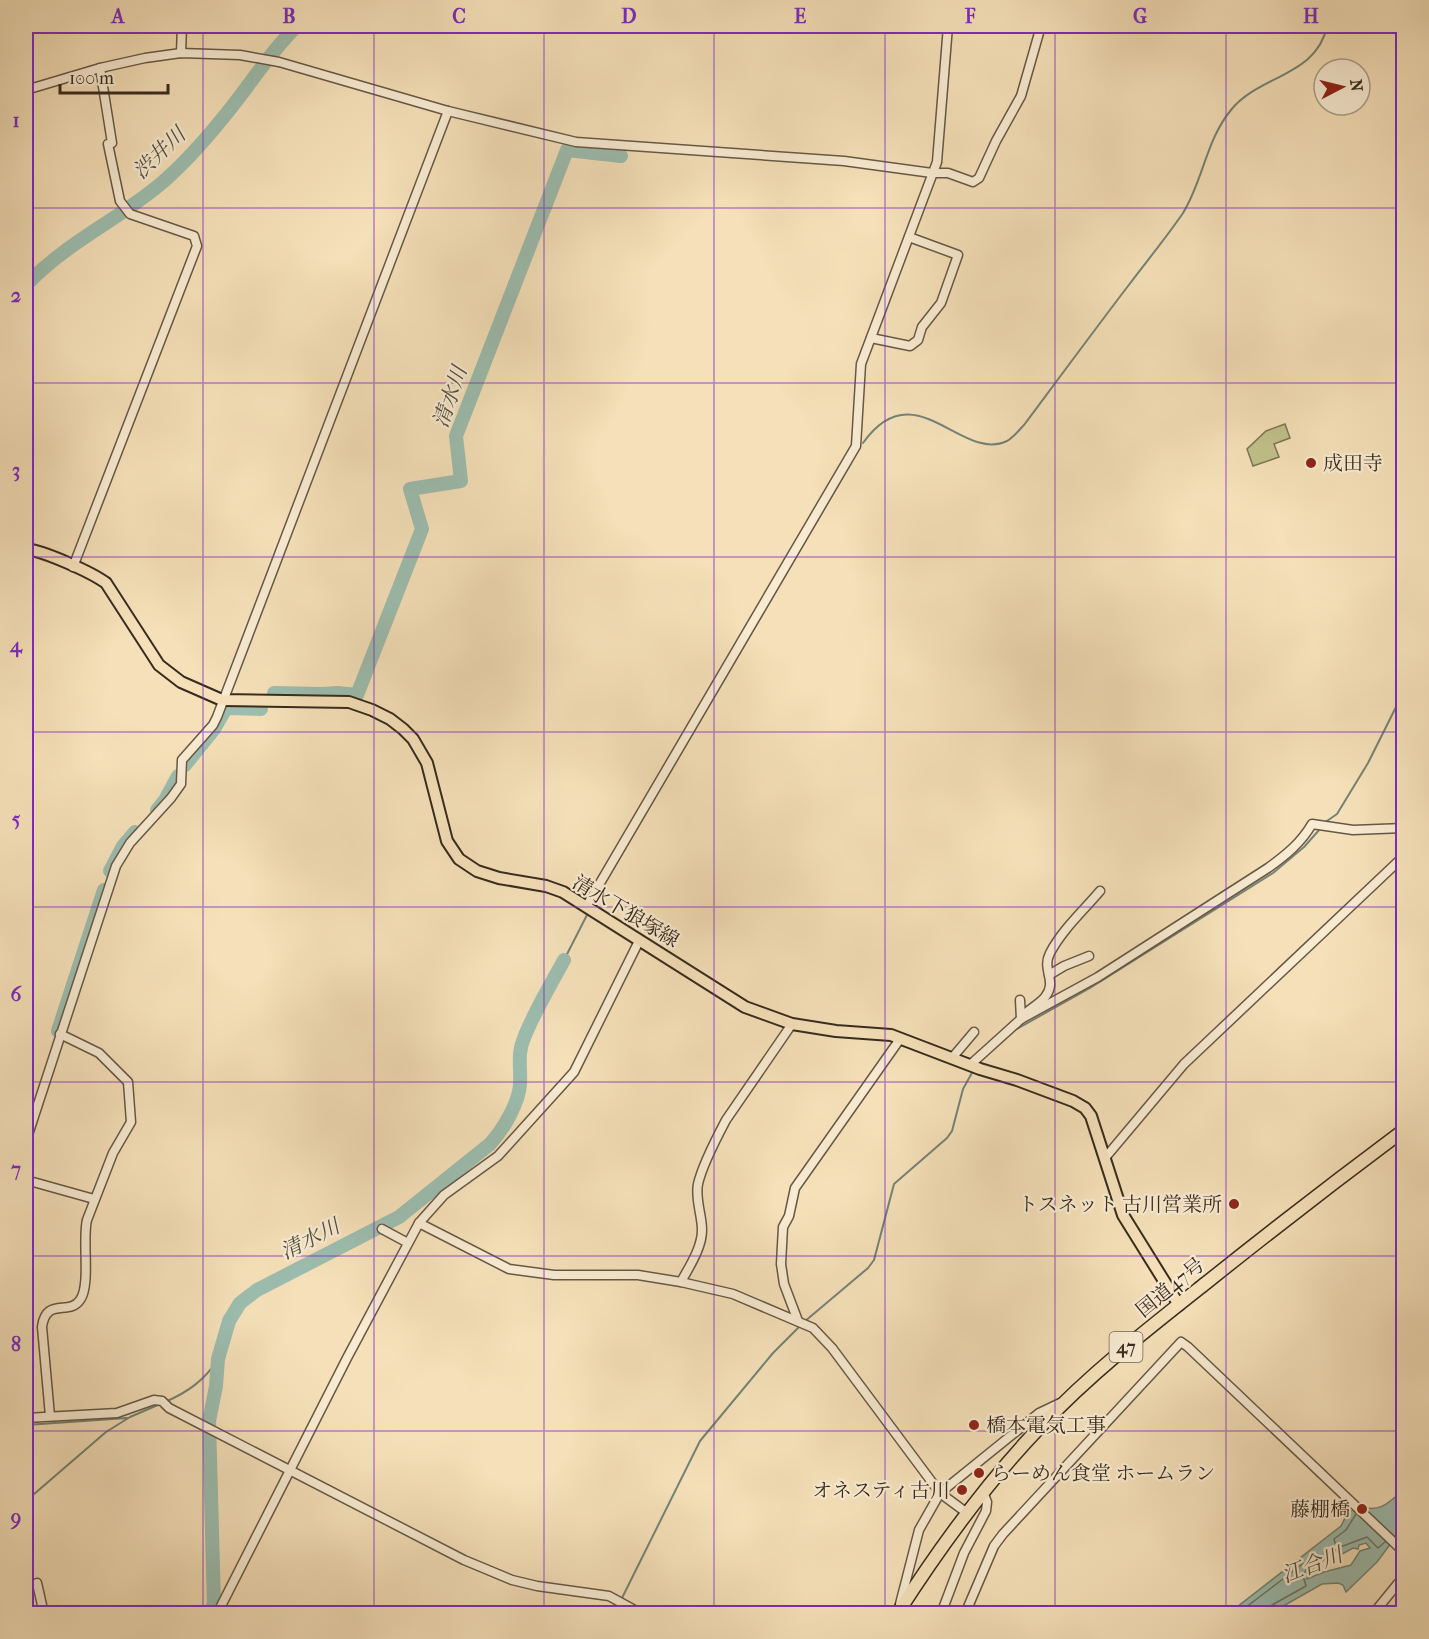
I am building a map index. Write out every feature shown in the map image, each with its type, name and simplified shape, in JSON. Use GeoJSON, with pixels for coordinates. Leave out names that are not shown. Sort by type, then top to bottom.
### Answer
{"type":"FeatureCollection","features":[{"type":"Feature","properties":{"kind":"highway","name":"国道47号"},"geometry":{"type":"LineString","coordinates":[[898,1612],[983,1492],[1041,1426],[1103,1366],[1304,1204],[1404,1130]]}},
{"type":"Feature","properties":{"kind":"main road","name":"清水下狼塚線"},"geometry":{"type":"LineString","coordinates":[[26,549],[44,553],[98,577],[106,583],[159,665],[181,682],[222,700],[349,702],[390,719],[413,739],[427,764],[447,841],[459,859],[477,871],[500,878],[546,886],[562,892],[693,972],[745,1007],[792,1024],[836,1031],[891,1035],[1073,1101],[1085,1108],[1091,1116],[1124,1215],[1132,1232],[1179,1305]]}},
{"type":"Feature","properties":{"kind":"street"},"geometry":{"type":"LineString","coordinates":[[181,52],[183,26]]}},
{"type":"Feature","properties":{"kind":"street"},"geometry":{"type":"LineString","coordinates":[[589,908],[856,446],[861,364],[937,162],[948,26]]}},
{"type":"Feature","properties":{"kind":"street"},"geometry":{"type":"LineString","coordinates":[[26,90],[100,68],[181,52],[212,53],[260,58],[448,111],[576,142],[844,161],[932,173],[948,173],[973,182],[979,178],[1021,96],[1041,26]]}},
{"type":"Feature","properties":{"kind":"street"},"geometry":{"type":"LineString","coordinates":[[73,567],[197,246],[194,236],[130,214],[122,204],[108,144],[111,143],[100,68]]}},
{"type":"Feature","properties":{"kind":"street"},"geometry":{"type":"LineString","coordinates":[[26,1141],[116,866],[130,843],[181,784],[182,760],[213,725],[448,111]]}},
{"type":"Feature","properties":{"kind":"street"},"geometry":{"type":"LineString","coordinates":[[871,338],[910,346],[915,343],[922,327],[941,303],[958,255],[909,237]]}},
{"type":"Feature","properties":{"kind":"street"},"geometry":{"type":"LineString","coordinates":[[1021,1019],[1098,977],[1268,868],[1290,852],[1305,836],[1312,824],[1353,830],[1404,828]]}},
{"type":"Feature","properties":{"kind":"street"},"geometry":{"type":"LineString","coordinates":[[1105,1158],[1184,1064],[1404,856]]}},
{"type":"Feature","properties":{"kind":"street"},"geometry":{"type":"LineString","coordinates":[[974,1066],[1049,991],[1052,984],[1047,964],[1050,953],[1061,936],[1100,891]]}},
{"type":"Feature","properties":{"kind":"street"},"geometry":{"type":"LineString","coordinates":[[217,1614],[289,1470],[419,1223],[444,1195],[498,1156],[574,1072],[639,941]]}},
{"type":"Feature","properties":{"kind":"street"},"geometry":{"type":"LineString","coordinates":[[1049,975],[1070,963],[1089,956]]}},
{"type":"Feature","properties":{"kind":"street"},"geometry":{"type":"LineString","coordinates":[[1020,1000],[1021,1019]]}},
{"type":"Feature","properties":{"kind":"street"},"geometry":{"type":"LineString","coordinates":[[681,1282],[701,1239],[698,1183],[715,1143],[726,1120],[792,1024]]}},
{"type":"Feature","properties":{"kind":"street"},"geometry":{"type":"LineString","coordinates":[[952,1058],[974,1032]]}},
{"type":"Feature","properties":{"kind":"street"},"geometry":{"type":"LineString","coordinates":[[50,1416],[43,1319],[51,1310],[75,1304],[82,1297],[86,1266],[85,1228],[94,1198],[113,1153],[131,1122],[128,1082],[99,1053],[60,1034]]}},
{"type":"Feature","properties":{"kind":"street"},"geometry":{"type":"LineString","coordinates":[[801,1322],[784,1284],[781,1264],[783,1227],[789,1216],[795,1188],[900,1039]]}},
{"type":"Feature","properties":{"kind":"street"},"geometry":{"type":"LineString","coordinates":[[26,1180],[94,1198]]}},
{"type":"Feature","properties":{"kind":"street"},"geometry":{"type":"LineString","coordinates":[[419,1223],[508,1269],[554,1275],[638,1275],[681,1282],[733,1294],[813,1328],[832,1348],[940,1493],[967,1513]]}},
{"type":"Feature","properties":{"kind":"street"},"geometry":{"type":"LineString","coordinates":[[382,1229],[408,1243]]}},
{"type":"Feature","properties":{"kind":"street"},"geometry":{"type":"LineString","coordinates":[[965,1614],[994,1546],[1003,1534],[1181,1342],[1402,1551]]}},
{"type":"Feature","properties":{"kind":"street"},"geometry":{"type":"LineString","coordinates":[[26,1418],[117,1413],[154,1400],[464,1560],[512,1580],[537,1586],[609,1596],[642,1614]]}},
{"type":"Feature","properties":{"kind":"street"},"geometry":{"type":"LineString","coordinates":[[898,1612],[919,1530],[940,1493],[1039,1413],[1068,1400]]}},
{"type":"Feature","properties":{"kind":"street"},"geometry":{"type":"LineString","coordinates":[[941,1614],[964,1553],[986,1511],[987,1502],[983,1492]]}},
{"type":"Feature","properties":{"kind":"street"},"geometry":{"type":"LineString","coordinates":[[1373,1614],[1404,1576]]}},
{"type":"Feature","properties":{"kind":"street"},"geometry":{"type":"LineString","coordinates":[[37,1583],[44,1614]]}},
{"type":"Feature","properties":{"kind":"green space"},"geometry":{"type":"Polygon","coordinates":[[[1285,424],[1290,438],[1274,444],[1279,457],[1253,466],[1247,449],[1266,431],[1285,424]]]}},
{"type":"Feature","properties":{"kind":"water","name":"江合川"},"geometry":{"type":"Polygon","coordinates":[[[1403,1490],[1403,1527],[1377,1562],[1346,1592],[1343,1585],[1338,1583],[1322,1584],[1271,1613],[1228,1614],[1341,1526],[1347,1514],[1357,1506],[1377,1508],[1387,1504],[1403,1490]],[[1366,1543],[1359,1545],[1358,1549],[1353,1548],[1342,1554],[1336,1550],[1314,1568],[1307,1579],[1351,1565],[1360,1551],[1370,1548],[1366,1543]]]}},
{"type":"Feature","properties":{"kind":"waterway","name":"渋井川"},"geometry":{"type":"LineString","coordinates":[[26,285],[42,269],[76,243],[147,195],[174,172],[209,134],[297,26]]}},
{"type":"Feature","properties":{"kind":"waterway"},"geometry":{"type":"LineString","coordinates":[[863,443],[882,423],[901,415],[919,416],[972,440],[990,444],[1012,438],[1183,213],[1190,201],[1216,134],[1231,110],[1256,89],[1286,74],[1312,55],[1321,43],[1327,26]]}},
{"type":"Feature","properties":{"kind":"waterway","name":"清水川"},"geometry":{"type":"LineString","coordinates":[[274,693],[357,695],[422,529],[410,489],[461,481],[456,436],[567,150],[621,156]]}},
{"type":"Feature","properties":{"kind":"waterway"},"geometry":{"type":"LineString","coordinates":[[592,905],[851,463]]}},
{"type":"Feature","properties":{"kind":"waterway"},"geometry":{"type":"LineString","coordinates":[[1324,823],[1337,814],[1368,763],[1404,691]]}},
{"type":"Feature","properties":{"kind":"waterway","name":"清水川"},"geometry":{"type":"LineString","coordinates":[[185,765],[214,729],[225,710],[229,708],[261,709]]}},
{"type":"Feature","properties":{"kind":"waterway","name":"清水川"},"geometry":{"type":"LineString","coordinates":[[157,810],[178,776]]}},
{"type":"Feature","properties":{"kind":"waterway"},"geometry":{"type":"LineString","coordinates":[[1013,1031],[1090,988],[1273,873],[1304,847],[1320,829]]}},
{"type":"Feature","properties":{"kind":"waterway","name":"清水川"},"geometry":{"type":"LineString","coordinates":[[110,871],[123,846],[135,832]]}},
{"type":"Feature","properties":{"kind":"waterway","name":"清水川"},"geometry":{"type":"LineString","coordinates":[[58,1031],[104,890]]}},
{"type":"Feature","properties":{"kind":"waterway"},"geometry":{"type":"LineString","coordinates":[[564,960],[588,913]]}},
{"type":"Feature","properties":{"kind":"waterway","name":"清水川"},"geometry":{"type":"LineString","coordinates":[[209,1614],[214,1604],[209,1421],[216,1386],[218,1359],[229,1321],[240,1303],[257,1290],[399,1217],[490,1144],[505,1124],[519,1091],[520,1055],[528,1028],[564,960]]}},
{"type":"Feature","properties":{"kind":"waterway"},"geometry":{"type":"LineString","coordinates":[[804,1322],[868,1268],[874,1260],[894,1184],[952,1131],[963,1089],[973,1071]]}},
{"type":"Feature","properties":{"kind":"waterway"},"geometry":{"type":"LineString","coordinates":[[621,1600],[700,1441],[773,1353],[800,1326]]}},
{"type":"Feature","properties":{"kind":"waterway"},"geometry":{"type":"LineString","coordinates":[[165,1402],[195,1385],[218,1359]]}},
{"type":"Feature","properties":{"kind":"waterway"},"geometry":{"type":"LineString","coordinates":[[26,1501],[106,1432],[130,1417],[160,1404]]}},
{"type":"Feature","properties":{"kind":"waterway"},"geometry":{"type":"LineString","coordinates":[[26,1425],[127,1418]]}},
{"type":"Feature","properties":{"kind":"waterway"},"geometry":{"type":"LineString","coordinates":[[1393,1614],[1404,1601]]}},
{"type":"Feature","properties":{"kind":"waterway"},"geometry":{"type":"LineString","coordinates":[[613,1614],[618,1605]]}},
{"type":"Feature","properties":{"kind":"place","name":"成田寺"},"geometry":{"type":"Point","coordinates":[1311,463]}},
{"type":"Feature","properties":{"kind":"place","name":"トスネット 古川営業所"},"geometry":{"type":"Point","coordinates":[1234,1204]}},
{"type":"Feature","properties":{"kind":"place","name":"橋本電気工事"},"geometry":{"type":"Point","coordinates":[974,1425]}},
{"type":"Feature","properties":{"kind":"place","name":"らーめん食堂 ホームラン"},"geometry":{"type":"Point","coordinates":[979,1473]}},
{"type":"Feature","properties":{"kind":"place","name":"オネスティ古川"},"geometry":{"type":"Point","coordinates":[962,1490]}},
{"type":"Feature","properties":{"kind":"place","name":"藤棚橋"},"geometry":{"type":"Point","coordinates":[1362,1509]}}]}
